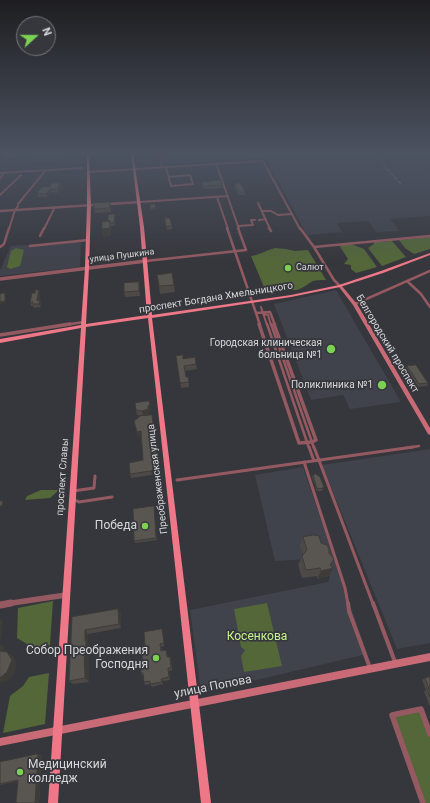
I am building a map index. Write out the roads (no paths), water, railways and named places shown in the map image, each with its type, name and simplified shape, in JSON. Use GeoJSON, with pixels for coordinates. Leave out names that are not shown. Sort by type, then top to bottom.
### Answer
{"type":"FeatureCollection","features":[{"type":"Feature","properties":{"kind":"main road","name":"проспект Славы"},"geometry":{"type":"LineString","coordinates":[[53,803],[84,324],[89,190]]}},
{"type":"Feature","properties":{"kind":"main road","name":"Преображенская улица"},"geometry":{"type":"LineString","coordinates":[[138,190],[150,317],[206,803]]}},
{"type":"Feature","properties":{"kind":"main road","name":"проспект Богдана Хмельницкого"},"geometry":{"type":"LineString","coordinates":[[0,340],[84,324],[150,317],[252,303],[341,285],[382,272],[430,254]]}},
{"type":"Feature","properties":{"kind":"main road","name":"Белгородский проспект"},"geometry":{"type":"LineString","coordinates":[[341,285],[355,304],[430,433]]}},
{"type":"Feature","properties":{"kind":"main road","name":"улица Попова"},"geometry":{"type":"LineString","coordinates":[[0,742],[430,657]]}},
{"type":"Feature","properties":{"kind":"street"},"geometry":{"type":"LineString","coordinates":[[0,247],[4,244],[14,210],[30,190]]}},
{"type":"Feature","properties":{"kind":"street"},"geometry":{"type":"LineString","coordinates":[[226,190],[238,226],[252,225],[251,220],[255,220]]}},
{"type":"Feature","properties":{"kind":"street"},"geometry":{"type":"LineString","coordinates":[[279,190],[303,234],[314,247],[332,277],[341,285]]}},
{"type":"Feature","properties":{"kind":"street"},"geometry":{"type":"LineString","coordinates":[[0,211],[228,196]]}},
{"type":"Feature","properties":{"kind":"street"},"geometry":{"type":"LineString","coordinates":[[217,197],[299,442],[307,443],[314,441]]}},
{"type":"Feature","properties":{"kind":"street"},"geometry":{"type":"LineString","coordinates":[[258,203],[271,231]]}},
{"type":"Feature","properties":{"kind":"street"},"geometry":{"type":"LineString","coordinates":[[40,236],[55,208]]}},
{"type":"Feature","properties":{"kind":"street"},"geometry":{"type":"LineString","coordinates":[[262,211],[270,211],[278,215],[292,214]]}},
{"type":"Feature","properties":{"kind":"street"},"geometry":{"type":"LineString","coordinates":[[259,220],[266,219]]}},
{"type":"Feature","properties":{"kind":"street","name":"улица Пушкина"},"geometry":{"type":"LineString","coordinates":[[0,278],[246,250],[238,226]]}},
{"type":"Feature","properties":{"kind":"street"},"geometry":{"type":"LineString","coordinates":[[314,247],[430,236]]}},
{"type":"Feature","properties":{"kind":"street"},"geometry":{"type":"LineString","coordinates":[[30,246],[88,240]]}},
{"type":"Feature","properties":{"kind":"street"},"geometry":{"type":"LineString","coordinates":[[355,304],[430,271]]}},
{"type":"Feature","properties":{"kind":"street"},"geometry":{"type":"LineString","coordinates":[[407,281],[421,294],[430,307]]}},
{"type":"Feature","properties":{"kind":"street"},"geometry":{"type":"LineString","coordinates":[[261,307],[314,461]]}},
{"type":"Feature","properties":{"kind":"street"},"geometry":{"type":"LineString","coordinates":[[255,313],[270,312],[320,460],[396,664]]}},
{"type":"Feature","properties":{"kind":"street"},"geometry":{"type":"LineString","coordinates":[[263,313],[268,315],[314,441]]}},
{"type":"Feature","properties":{"kind":"street"},"geometry":{"type":"LineString","coordinates":[[0,335],[84,324]]}},
{"type":"Feature","properties":{"kind":"street"},"geometry":{"type":"LineString","coordinates":[[177,480],[419,446]]}},
{"type":"Feature","properties":{"kind":"street"},"geometry":{"type":"LineString","coordinates":[[304,462],[345,588],[350,611],[371,669]]}},
{"type":"Feature","properties":{"kind":"street"},"geometry":{"type":"LineString","coordinates":[[95,476],[94,488],[73,495],[79,502],[112,497]]}},
{"type":"Feature","properties":{"kind":"street"},"geometry":{"type":"LineString","coordinates":[[0,605],[66,595]]}},
{"type":"Feature","properties":{"kind":"street"},"geometry":{"type":"LineString","coordinates":[[423,803],[392,714],[421,709],[430,734]]}},
{"type":"Feature","properties":{"kind":"place","name":"Салют"},"geometry":{"type":"Point","coordinates":[288,268]}},
{"type":"Feature","properties":{"kind":"place","name":"Городская клиническая больница №1"},"geometry":{"type":"Point","coordinates":[331,349]}},
{"type":"Feature","properties":{"kind":"place","name":"Поликлиника №1"},"geometry":{"type":"Point","coordinates":[382,385]}},
{"type":"Feature","properties":{"kind":"place","name":"Победа"},"geometry":{"type":"Point","coordinates":[145,526]}},
{"type":"Feature","properties":{"kind":"place","name":"Собор Преображения Господня"},"geometry":{"type":"Point","coordinates":[156,658]}},
{"type":"Feature","properties":{"kind":"place","name":"Медицинский колледж"},"geometry":{"type":"Point","coordinates":[20,772]}},
{"type":"Feature","properties":{"kind":"park label","name":"Косенкова"},"geometry":{"type":"Point","coordinates":[257,637]}}]}
